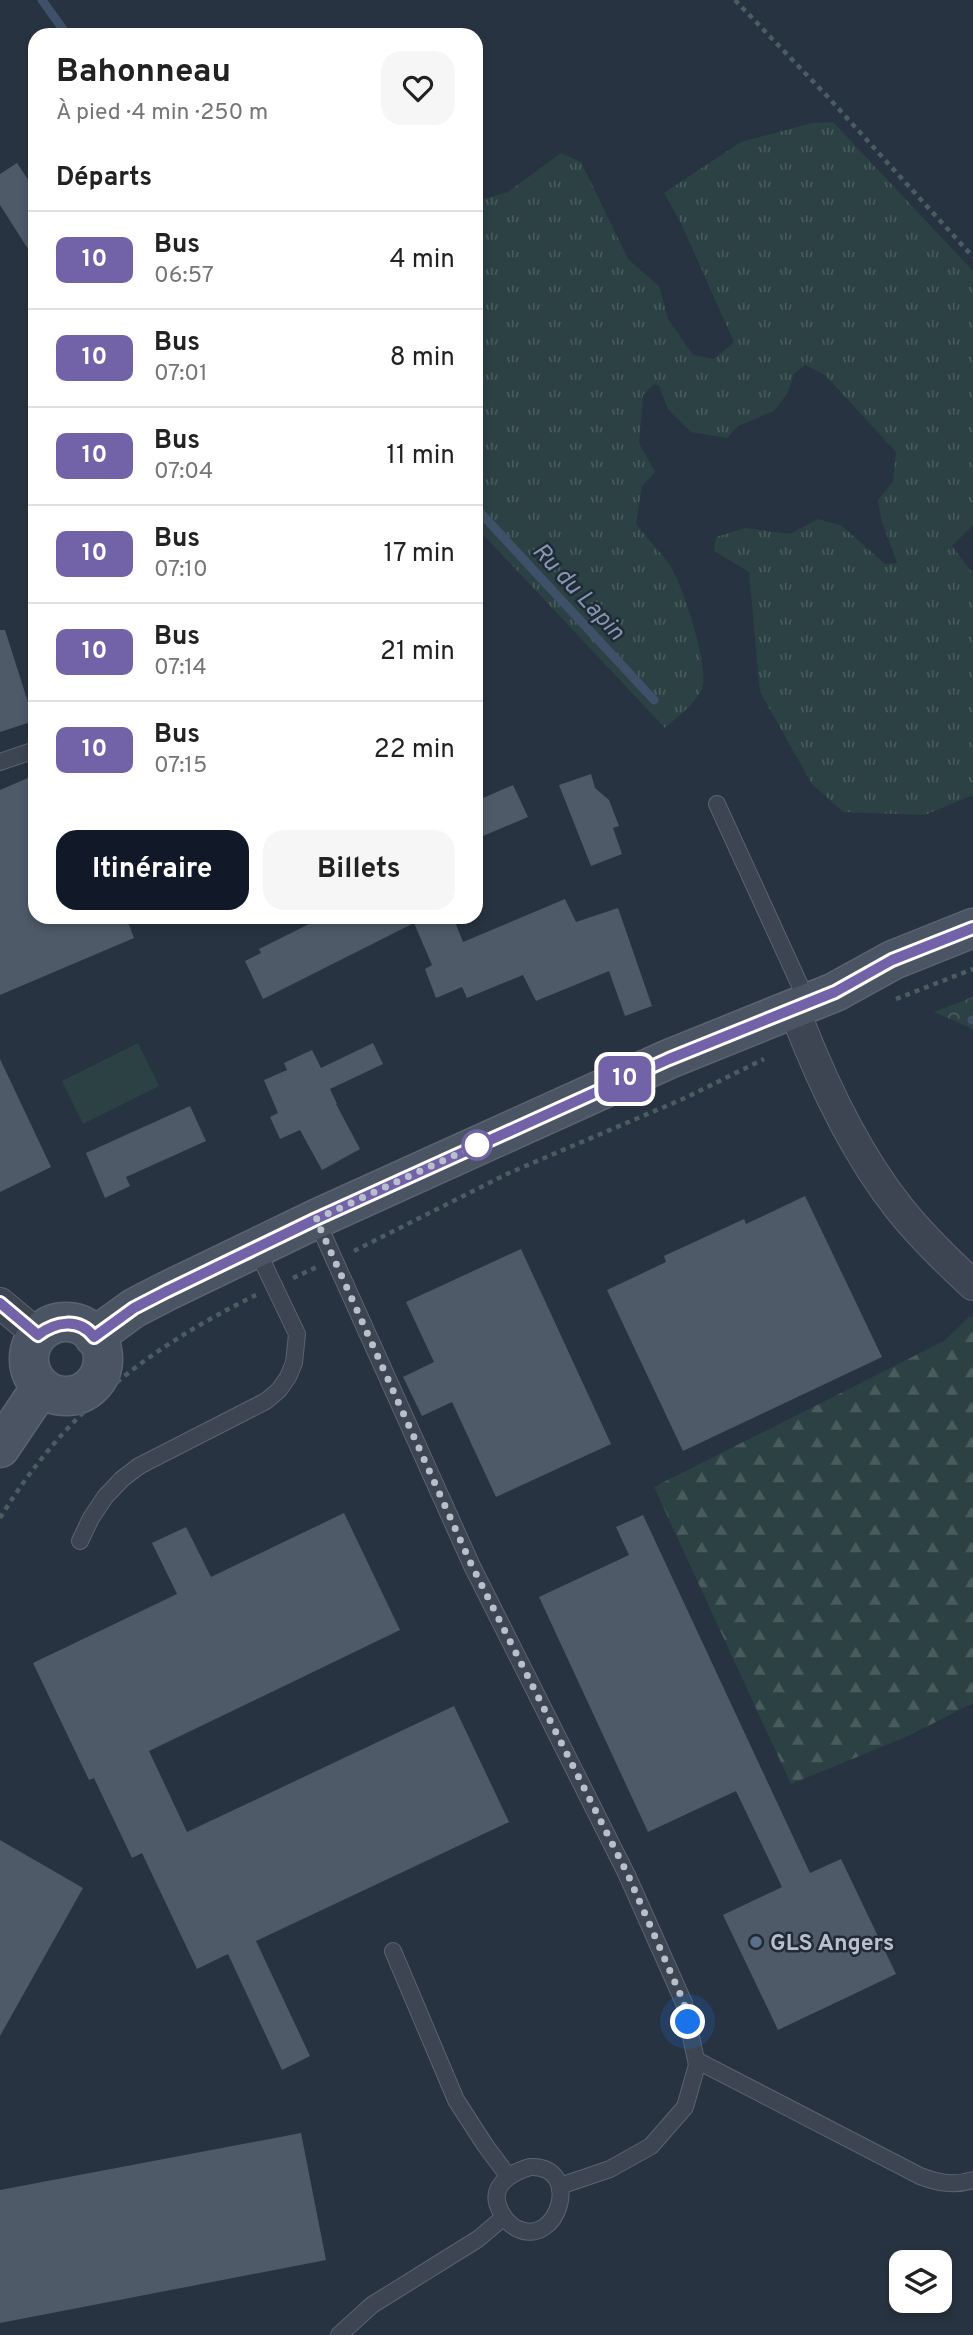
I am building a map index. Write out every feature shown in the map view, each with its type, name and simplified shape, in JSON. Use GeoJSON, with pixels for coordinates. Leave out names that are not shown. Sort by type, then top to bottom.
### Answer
{"type":"FeatureCollection","features":[{"type":"Feature","properties":{"kind":"street"},"geometry":{"type":"LineString","coordinates":[[94,1337],[145,1302],[316,1219],[669,1059],[802,1017],[835,992],[892,960],[973,928]]}},
{"type":"Feature","properties":{"kind":"street"},"geometry":{"type":"LineString","coordinates":[[802,1017],[842,1117],[881,1183],[928,1241],[973,1285]]}},
{"type":"Feature","properties":{"kind":"street"},"geometry":{"type":"LineString","coordinates":[[0,1303],[38,1335]]}},
{"type":"Feature","properties":{"kind":"street"},"geometry":{"type":"LineString","coordinates":[[63,1322],[77,1324],[90,1331],[94,1337],[103,1357],[101,1371],[94,1384],[82,1393],[68,1396],[54,1394],[41,1387],[32,1376],[29,1362],[31,1348],[38,1335],[50,1326],[63,1322]]}},
{"type":"Feature","properties":{"kind":"street"},"geometry":{"type":"LineString","coordinates":[[0,1448],[41,1387]]}},
{"type":"Feature","properties":{"kind":"lane"},"geometry":{"type":"LineString","coordinates":[[0,762],[28,752]]}},
{"type":"Feature","properties":{"kind":"lane"},"geometry":{"type":"LineString","coordinates":[[717,804],[802,1017]]}},
{"type":"Feature","properties":{"kind":"lane"},"geometry":{"type":"LineString","coordinates":[[316,1219],[472,1566],[628,1875],[684,2003],[697,2065],[685,2107],[651,2146],[610,2168],[560,2186]]}},
{"type":"Feature","properties":{"kind":"lane"},"geometry":{"type":"LineString","coordinates":[[80,1541],[105,1497],[139,1466],[266,1401],[279,1390],[294,1363],[297,1335],[256,1248]]}},
{"type":"Feature","properties":{"kind":"lane"},"geometry":{"type":"LineString","coordinates":[[393,1951],[456,2100],[508,2176]]}},
{"type":"Feature","properties":{"kind":"lane"},"geometry":{"type":"LineString","coordinates":[[696,2060],[920,2176],[961,2184],[973,2180]]}},
{"type":"Feature","properties":{"kind":"lane"},"geometry":{"type":"LineString","coordinates":[[538,2167],[555,2177],[560,2186],[560,2207],[554,2218],[535,2231],[519,2230],[504,2217],[496,2205],[496,2195],[502,2181],[516,2171],[538,2167]]}},
{"type":"Feature","properties":{"kind":"lane"},"geometry":{"type":"LineString","coordinates":[[339,2335],[372,2305],[478,2239],[504,2217]]}},
{"type":"Feature","properties":{"kind":"path"},"geometry":{"type":"LineString","coordinates":[[735,0],[827,96],[973,257]]}},
{"type":"Feature","properties":{"kind":"path"},"geometry":{"type":"LineString","coordinates":[[889,1002],[973,969]]}},
{"type":"Feature","properties":{"kind":"path"},"geometry":{"type":"LineString","coordinates":[[0,1518],[34,1467],[88,1407],[124,1375],[219,1315],[509,1173],[685,1098],[759,1062],[782,1047],[802,1017]]}},
{"type":"Feature","properties":{"kind":"green space"},"geometry":{"type":"Polygon","coordinates":[[[833,122],[973,271],[973,525],[952,546],[973,574],[973,795],[925,815],[843,812],[812,784],[760,692],[749,572],[714,551],[716,537],[745,528],[790,534],[818,519],[842,526],[885,564],[897,563],[881,519],[878,500],[893,482],[896,452],[825,375],[805,365],[794,374],[787,394],[774,411],[738,426],[727,438],[691,432],[668,409],[659,386],[654,384],[643,395],[639,443],[655,472],[642,486],[636,524],[673,570],[692,621],[703,673],[703,684],[697,697],[665,728],[483,534],[483,199],[508,192],[561,153],[581,162],[628,259],[659,286],[668,319],[693,355],[714,359],[734,342],[681,223],[664,193],[741,142],[812,123],[833,122]]]}},
{"type":"Feature","properties":{"kind":"green space"},"geometry":{"type":"Polygon","coordinates":[[[973,997],[973,1029],[934,1012],[973,997]]]}},
{"type":"Feature","properties":{"kind":"green space"},"geometry":{"type":"Polygon","coordinates":[[[138,1043],[159,1086],[83,1124],[62,1081],[138,1043]]]}},
{"type":"Feature","properties":{"kind":"green space"},"geometry":{"type":"Polygon","coordinates":[[[970,1316],[973,1318],[973,1703],[906,1737],[791,1784],[654,1487],[944,1341],[970,1316]]]}},
{"type":"Feature","properties":{"kind":"building"},"geometry":{"type":"Polygon","coordinates":[[[17,163],[28,180],[28,249],[0,205],[0,174],[17,163]]]}},
{"type":"Feature","properties":{"kind":"building"},"geometry":{"type":"Polygon","coordinates":[[[0,630],[5,630],[28,702],[28,723],[0,732],[0,630]]]}},
{"type":"Feature","properties":{"kind":"building"},"geometry":{"type":"Polygon","coordinates":[[[591,774],[595,788],[609,800],[619,826],[613,828],[622,854],[591,866],[559,785],[591,774]]]}},
{"type":"Feature","properties":{"kind":"building"},"geometry":{"type":"Polygon","coordinates":[[[28,778],[28,924],[129,924],[134,938],[0,995],[0,790],[28,778]]]}},
{"type":"Feature","properties":{"kind":"building"},"geometry":{"type":"Polygon","coordinates":[[[513,785],[528,817],[483,836],[483,798],[513,785]]]}},
{"type":"Feature","properties":{"kind":"building"},"geometry":{"type":"Polygon","coordinates":[[[565,899],[576,922],[618,908],[652,1006],[625,1016],[609,971],[536,1001],[523,975],[467,998],[462,987],[436,998],[425,969],[432,965],[414,924],[456,924],[463,942],[565,899]]]}},
{"type":"Feature","properties":{"kind":"building"},"geometry":{"type":"Polygon","coordinates":[[[309,924],[412,924],[263,999],[245,961],[261,953],[259,949],[309,924]]]}},
{"type":"Feature","properties":{"kind":"building"},"geometry":{"type":"Polygon","coordinates":[[[373,1043],[383,1064],[330,1089],[360,1149],[322,1170],[300,1130],[280,1139],[270,1117],[278,1113],[264,1080],[287,1070],[284,1063],[312,1050],[321,1068],[373,1043]]]}},
{"type":"Feature","properties":{"kind":"building"},"geometry":{"type":"Polygon","coordinates":[[[0,1059],[51,1167],[0,1192],[0,1059]]]}},
{"type":"Feature","properties":{"kind":"building"},"geometry":{"type":"Polygon","coordinates":[[[190,1106],[206,1141],[126,1177],[130,1186],[105,1198],[86,1153],[190,1106]]]}},
{"type":"Feature","properties":{"kind":"building"},"geometry":{"type":"Polygon","coordinates":[[[805,1196],[882,1357],[683,1451],[607,1290],[666,1262],[664,1256],[744,1219],[746,1224],[805,1196]]]}},
{"type":"Feature","properties":{"kind":"building"},"geometry":{"type":"Polygon","coordinates":[[[521,1249],[611,1444],[496,1497],[452,1402],[422,1416],[403,1377],[434,1362],[406,1302],[521,1249]]]}},
{"type":"Feature","properties":{"kind":"building"},"geometry":{"type":"Polygon","coordinates":[[[344,1513],[400,1630],[149,1751],[187,1832],[454,1706],[509,1822],[256,1941],[310,2056],[282,2070],[228,1954],[197,1969],[142,1853],[132,1858],[94,1778],[89,1780],[33,1663],[177,1594],[152,1543],[186,1527],[211,1577],[344,1513]]]}},
{"type":"Feature","properties":{"kind":"building"},"geometry":{"type":"Polygon","coordinates":[[[643,1515],[810,1873],[841,1859],[896,1974],[778,2030],[723,1915],[782,1887],[736,1791],[648,1832],[539,1597],[629,1555],[616,1527],[643,1515]]]}},
{"type":"Feature","properties":{"kind":"building"},"geometry":{"type":"Polygon","coordinates":[[[0,1840],[83,1888],[0,2036],[0,1840]]]}},
{"type":"Feature","properties":{"kind":"building"},"geometry":{"type":"Polygon","coordinates":[[[301,2133],[326,2260],[0,2323],[0,2190],[301,2133]]]}},
{"type":"Feature","properties":{"kind":"waterway","name":"Ru du Lapin"},"geometry":{"type":"LineString","coordinates":[[42,0],[62,28]]}},
{"type":"Feature","properties":{"kind":"waterway","name":"Ru du Lapin"},"geometry":{"type":"LineString","coordinates":[[483,516],[654,700]]}},
{"type":"Feature","properties":{"kind":"bus line","name":"10"},"geometry":{"type":"LineString","coordinates":[[0,1303],[38,1335],[50,1326],[63,1322],[77,1324],[90,1331],[94,1337],[134,1308],[316,1219],[669,1059],[835,992],[892,960],[928,944],[973,928]]}},
{"type":"Feature","properties":{"kind":"place","name":"GLS Angers"},"geometry":{"type":"Point","coordinates":[756,1942]}},
{"type":"Feature","properties":{"kind":"route"},"geometry":{"type":"LineString","coordinates":[[477,1145],[316,1219],[472,1566],[628,1875],[684,2003],[688,2022]]}}]}
